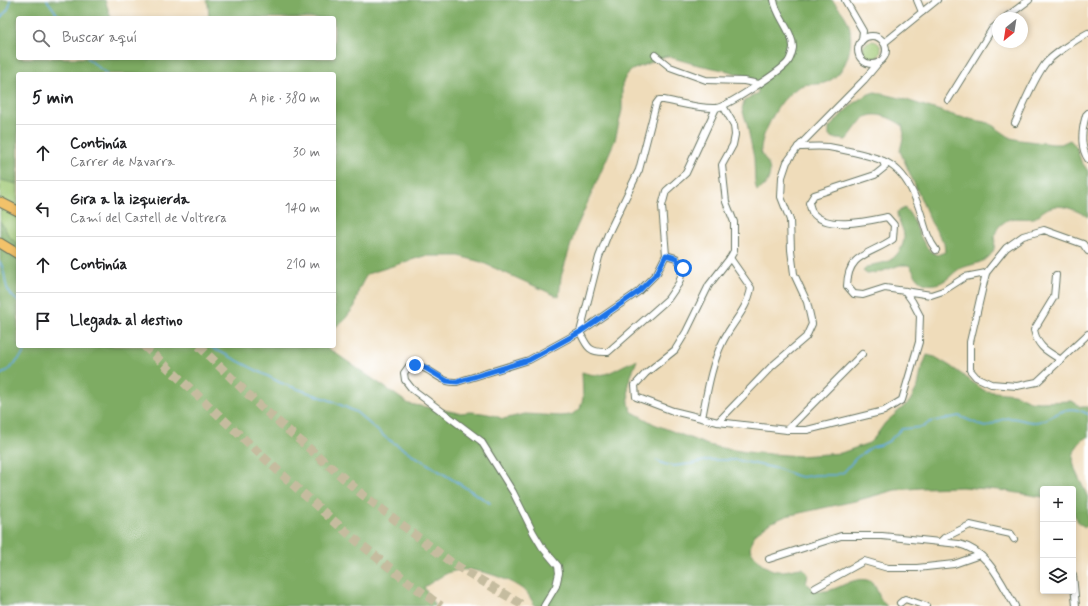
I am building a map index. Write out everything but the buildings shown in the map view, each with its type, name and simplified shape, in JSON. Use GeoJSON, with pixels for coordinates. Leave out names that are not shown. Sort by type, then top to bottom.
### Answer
{"type":"FeatureCollection","features":[{"type":"Feature","properties":{"kind":"highway"},"geometry":{"type":"LineString","coordinates":[[3,203],[16,210]]}},
{"type":"Feature","properties":{"kind":"highway"},"geometry":{"type":"LineString","coordinates":[[0,243],[16,253]]}},
{"type":"Feature","properties":{"kind":"street"},"geometry":{"type":"LineString","coordinates":[[666,255],[676,258],[683,268],[679,283],[668,299],[608,352],[596,353],[587,346],[580,332],[599,257],[608,234],[639,170],[656,104],[660,100],[664,100],[693,106],[716,108],[723,106],[759,84],[787,63],[791,57],[793,46],[790,36],[775,7],[774,0]]}},
{"type":"Feature","properties":{"kind":"street"},"geometry":{"type":"LineString","coordinates":[[845,0],[863,31],[862,40],[858,48],[858,52],[862,60],[870,64],[879,62]]}},
{"type":"Feature","properties":{"kind":"street"},"geometry":{"type":"LineString","coordinates":[[917,0],[922,12]]}},
{"type":"Feature","properties":{"kind":"street"},"geometry":{"type":"LineString","coordinates":[[884,43],[937,0]]}},
{"type":"Feature","properties":{"kind":"street"},"geometry":{"type":"LineString","coordinates":[[1013,12],[1030,0]]}},
{"type":"Feature","properties":{"kind":"street"},"geometry":{"type":"LineString","coordinates":[[948,100],[992,29]]}},
{"type":"Feature","properties":{"kind":"street"},"geometry":{"type":"LineString","coordinates":[[1015,123],[1032,86],[1046,63],[1074,41],[1088,33]]}},
{"type":"Feature","properties":{"kind":"street"},"geometry":{"type":"LineString","coordinates":[[718,422],[772,366],[806,338],[812,324],[808,302],[794,274],[791,250],[790,220],[781,197],[782,177],[787,162],[798,147],[864,80],[885,55],[886,51],[884,43],[881,40],[874,36],[866,37],[862,40]]}},
{"type":"Feature","properties":{"kind":"street"},"geometry":{"type":"LineString","coordinates":[[655,55],[670,67],[706,80],[744,81],[759,84]]}},
{"type":"Feature","properties":{"kind":"street"},"geometry":{"type":"LineString","coordinates":[[723,106],[734,125],[736,135],[733,145],[722,165],[726,202],[734,222],[734,251],[710,285],[675,350],[646,373],[635,385],[636,397],[673,411],[718,422],[787,430],[807,430],[884,411],[902,400],[919,342],[920,316],[905,291]]}},
{"type":"Feature","properties":{"kind":"street"},"geometry":{"type":"LineString","coordinates":[[544,606],[556,586],[559,573],[558,566],[542,547],[513,492],[481,442],[412,389],[405,380],[404,373],[409,366],[422,366],[447,381],[457,382],[529,360],[580,332],[638,292],[657,273],[666,255],[662,206],[666,191],[686,173],[716,108]]}},
{"type":"Feature","properties":{"kind":"street"},"geometry":{"type":"LineString","coordinates":[[1088,113],[1086,115],[1081,133],[1084,154],[1088,159]]}},
{"type":"Feature","properties":{"kind":"street"},"geometry":{"type":"LineString","coordinates":[[798,147],[828,147],[862,155],[890,164],[898,170],[910,187],[922,216],[927,236],[936,250]]}},
{"type":"Feature","properties":{"kind":"street"},"geometry":{"type":"LineString","coordinates":[[883,161],[885,167],[875,175],[814,195],[810,204],[811,212],[819,218],[834,223],[864,221],[887,217],[894,225],[893,239],[885,245],[857,257],[847,274],[847,286],[854,294],[863,295],[885,288],[931,295],[943,291],[965,277],[986,274]]}},
{"type":"Feature","properties":{"kind":"street"},"geometry":{"type":"LineString","coordinates":[[1088,251],[1083,244],[1044,230],[1023,236],[1006,248],[986,274],[970,342],[970,370],[976,377],[991,384],[1017,386],[1037,382],[1088,334]]}},
{"type":"Feature","properties":{"kind":"street"},"geometry":{"type":"LineString","coordinates":[[702,418],[710,379],[723,342],[750,297],[751,288],[730,258]]}},
{"type":"Feature","properties":{"kind":"street"},"geometry":{"type":"LineString","coordinates":[[1056,275],[1054,297],[1034,330],[1036,341],[1061,360]]}},
{"type":"Feature","properties":{"kind":"street"},"geometry":{"type":"LineString","coordinates":[[787,430],[862,354]]}},
{"type":"Feature","properties":{"kind":"street"},"geometry":{"type":"LineString","coordinates":[[941,542],[944,538],[970,525],[1010,534],[1014,539]]}},
{"type":"Feature","properties":{"kind":"street"},"geometry":{"type":"LineString","coordinates":[[769,559],[841,536],[882,536],[965,546],[980,555],[994,571],[1015,606]]}},
{"type":"Feature","properties":{"kind":"street"},"geometry":{"type":"LineString","coordinates":[[815,588],[864,561],[888,568],[917,568],[954,564],[980,555]]}},
{"type":"Feature","properties":{"kind":"street"},"geometry":{"type":"LineString","coordinates":[[1075,594],[1076,606]]}},
{"type":"Feature","properties":{"kind":"street"},"geometry":{"type":"LineString","coordinates":[[900,603],[905,599],[926,606]]}},
{"type":"Feature","properties":{"kind":"green space"},"geometry":{"type":"Polygon","coordinates":[[[0,0],[105,0],[110,16],[16,16],[16,60],[336,60],[336,16],[209,16],[208,4],[206,0],[832,0],[841,10],[848,22],[850,30],[851,38],[848,55],[841,70],[836,76],[825,83],[805,85],[797,88],[788,95],[771,119],[761,147],[762,154],[768,164],[770,172],[768,180],[764,186],[757,191],[755,183],[754,158],[747,124],[742,109],[744,101],[758,93],[755,79],[666,56],[632,70],[626,76],[622,84],[622,110],[615,140],[575,231],[561,277],[559,297],[481,262],[459,256],[424,256],[367,274],[359,289],[355,306],[345,319],[336,326],[336,72],[16,72],[16,184],[1,180],[0,183],[0,0]]]}},
{"type":"Feature","properties":{"kind":"green space"},"geometry":{"type":"Polygon","coordinates":[[[872,41],[878,44],[881,50],[878,56],[872,59],[866,56],[863,50],[866,44],[872,41]]]}},
{"type":"Feature","properties":{"kind":"green space"},"geometry":{"type":"Polygon","coordinates":[[[875,92],[900,98],[956,116],[989,123],[1011,138],[1053,144],[1061,144],[1070,140],[1076,146],[1081,161],[1088,171],[1088,217],[1073,209],[1056,206],[1050,207],[1034,218],[1010,219],[997,230],[995,234],[994,250],[989,257],[981,262],[959,269],[947,279],[939,283],[923,283],[916,276],[909,265],[900,265],[880,272],[867,274],[863,271],[866,268],[871,265],[886,262],[899,252],[903,243],[904,235],[897,212],[905,208],[910,214],[926,246],[937,255],[945,252],[944,243],[931,222],[900,151],[904,134],[902,125],[887,117],[871,115],[862,120],[846,140],[829,136],[829,128],[844,112],[862,97],[875,92]]]}},
{"type":"Feature","properties":{"kind":"green space"},"geometry":{"type":"Polygon","coordinates":[[[1,180],[16,184],[16,243],[9,236],[0,221],[1,180]]]}},
{"type":"Feature","properties":{"kind":"green space"},"geometry":{"type":"Polygon","coordinates":[[[0,221],[9,236],[16,243],[16,348],[328,348],[409,404],[460,413],[482,413],[503,419],[525,414],[560,416],[571,415],[580,409],[583,398],[582,372],[598,375],[605,374],[637,360],[628,384],[631,411],[654,424],[716,447],[746,452],[799,456],[841,453],[869,443],[885,423],[910,401],[918,386],[921,371],[927,355],[935,357],[950,366],[985,391],[1014,394],[1030,401],[1072,401],[1081,407],[1088,407],[1088,437],[1078,445],[1074,451],[1073,458],[1076,472],[1088,498],[1088,526],[1085,527],[1080,524],[1076,518],[1076,486],[1040,486],[1040,497],[999,490],[962,487],[921,488],[895,490],[855,501],[786,516],[770,523],[756,533],[752,540],[750,549],[758,560],[773,570],[780,571],[803,568],[808,574],[806,583],[814,589],[822,591],[830,590],[862,579],[870,581],[875,586],[881,600],[887,606],[535,606],[526,592],[510,582],[491,574],[471,570],[462,570],[446,574],[424,587],[435,606],[0,606],[0,221]]]}},
{"type":"Feature","properties":{"kind":"waterway"},"geometry":{"type":"LineString","coordinates":[[0,18],[9,8],[10,0]]}},
{"type":"Feature","properties":{"kind":"waterway"},"geometry":{"type":"LineString","coordinates":[[47,0],[59,16]]}},
{"type":"Feature","properties":{"kind":"waterway"},"geometry":{"type":"LineString","coordinates":[[90,60],[104,72]]}},
{"type":"Feature","properties":{"kind":"waterway"},"geometry":{"type":"LineString","coordinates":[[0,262],[3,267],[9,292],[16,299]]}},
{"type":"Feature","properties":{"kind":"waterway"},"geometry":{"type":"LineString","coordinates":[[0,375],[16,362],[27,348]]}},
{"type":"Feature","properties":{"kind":"waterway"},"geometry":{"type":"LineString","coordinates":[[213,348],[281,383],[332,401],[356,412],[386,438],[490,503]]}},
{"type":"Feature","properties":{"kind":"waterway"},"geometry":{"type":"LineString","coordinates":[[656,460],[673,466],[709,460],[737,460],[779,469],[802,477],[815,475],[835,475],[844,472],[856,458],[872,447],[889,441],[901,429],[923,427],[930,422],[959,416],[985,427],[1008,418],[1036,422],[1073,409],[1080,410],[1088,414]]}},
{"type":"Feature","properties":{"kind":"tunnel"},"geometry":{"type":"LineString","coordinates":[[146,348],[325,514],[401,577],[441,606]]}},
{"type":"Feature","properties":{"kind":"tunnel"},"geometry":{"type":"LineString","coordinates":[[201,348],[260,406],[363,495],[452,563],[524,606]]}},
{"type":"Feature","properties":{"kind":"route"},"geometry":{"type":"LineString","coordinates":[[415,365],[422,366],[447,381],[457,382],[529,360],[580,332],[638,292],[657,273],[666,255],[676,258],[683,268]]}}]}
